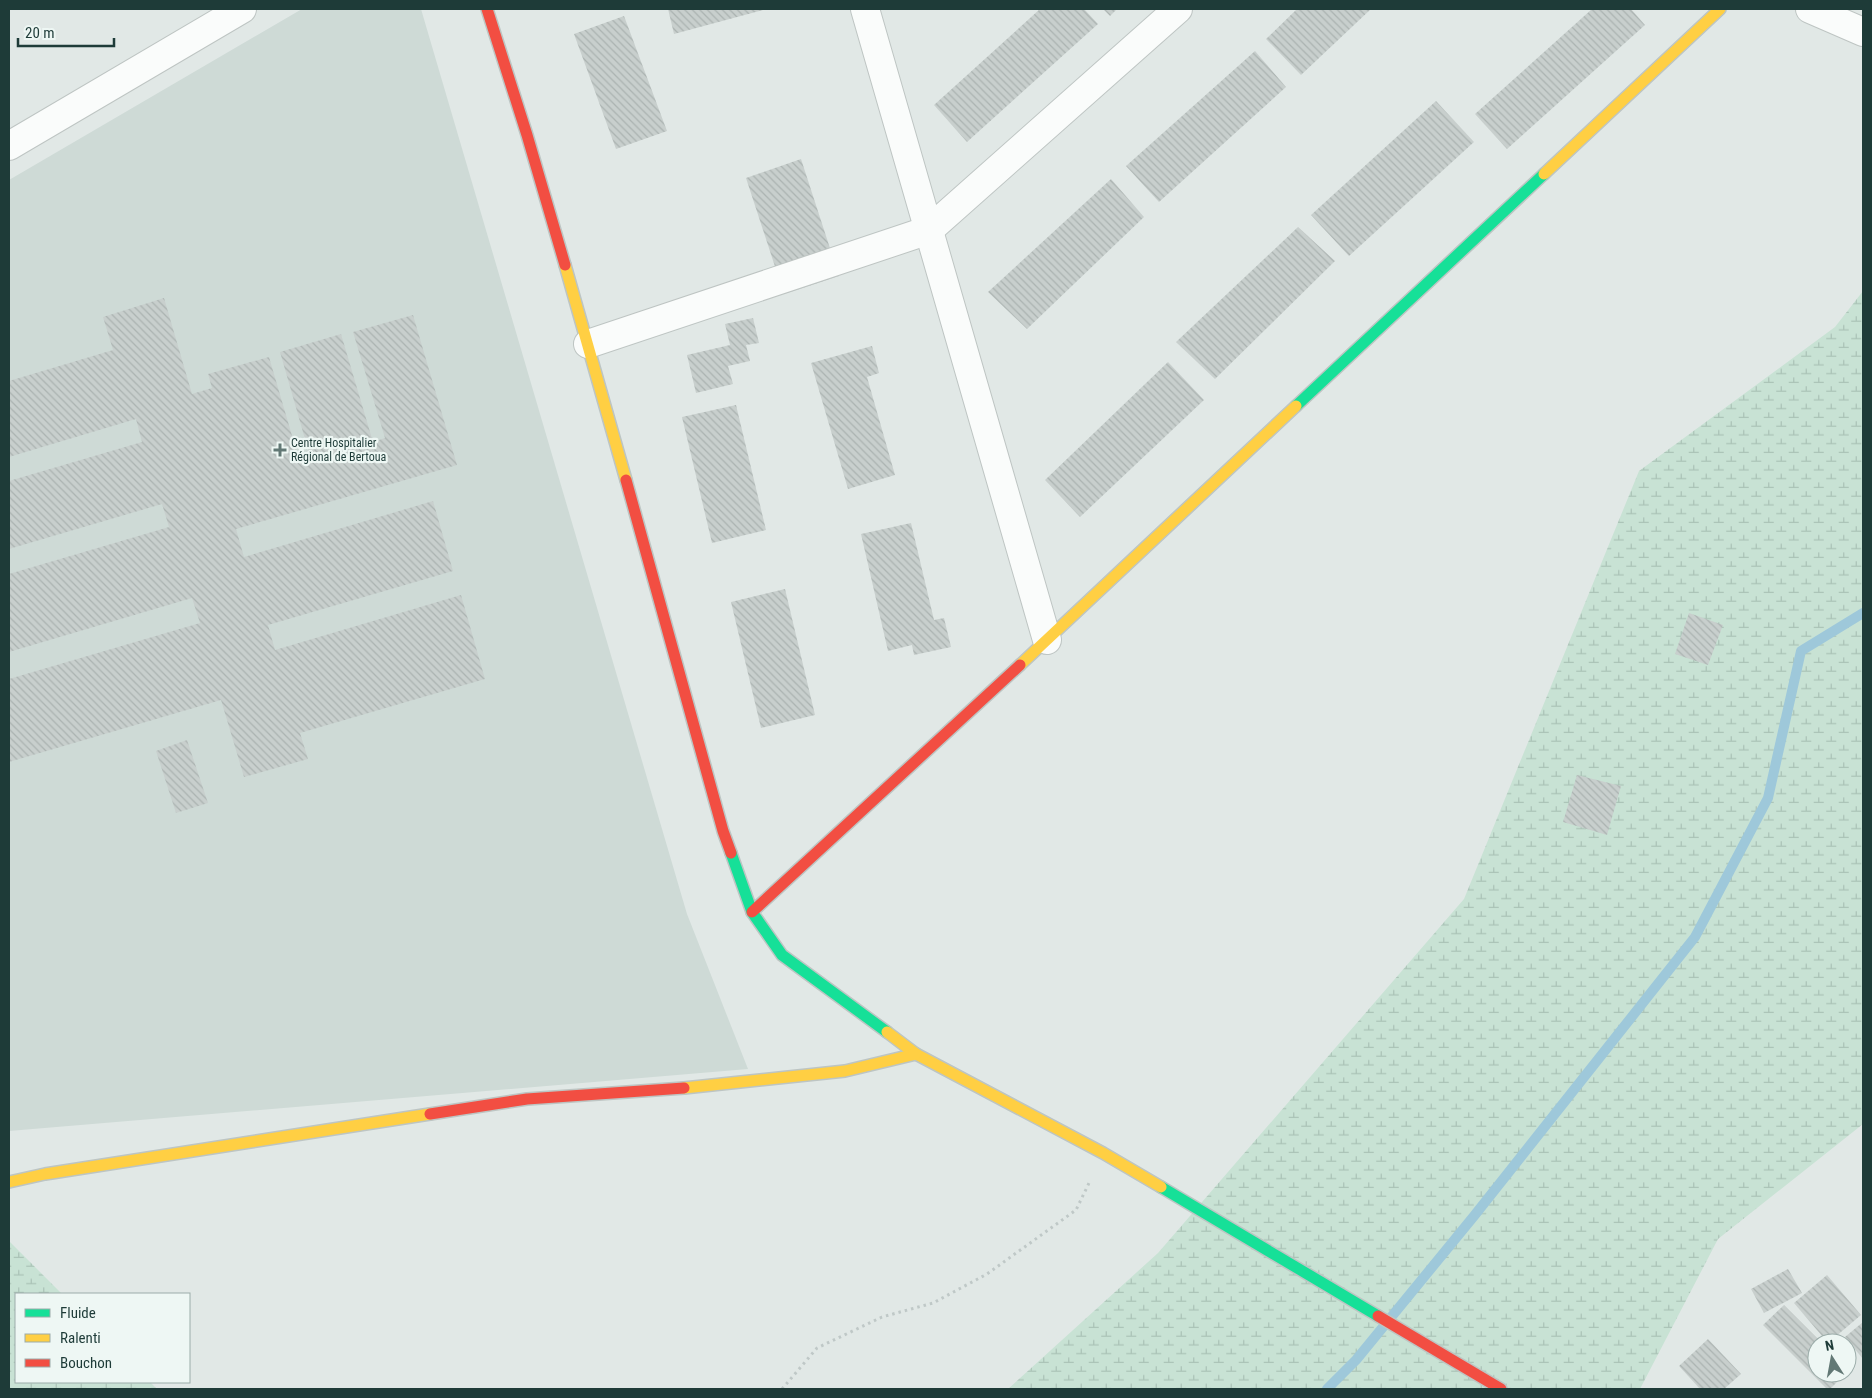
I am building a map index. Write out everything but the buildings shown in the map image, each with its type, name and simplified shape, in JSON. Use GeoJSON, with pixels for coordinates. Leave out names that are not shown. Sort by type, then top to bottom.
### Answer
{"type":"FeatureCollection","features":[{"type":"Feature","properties":{"kind":"street"},"geometry":{"type":"LineString","coordinates":[[9,146],[242,9]]}},
{"type":"Feature","properties":{"kind":"street"},"geometry":{"type":"LineString","coordinates":[[487,9],[527,135],[588,344],[723,831],[752,912],[782,955],[916,1054],[1103,1153],[1501,1389]]}},
{"type":"Feature","properties":{"kind":"street"},"geometry":{"type":"LineString","coordinates":[[865,9],[1047,640]]}},
{"type":"Feature","properties":{"kind":"street"},"geometry":{"type":"LineString","coordinates":[[588,344],[929,230],[1178,9]]}},
{"type":"Feature","properties":{"kind":"street"},"geometry":{"type":"LineString","coordinates":[[752,912],[1047,640],[1720,9]]}},
{"type":"Feature","properties":{"kind":"street"},"geometry":{"type":"LineString","coordinates":[[1810,9],[1863,32]]}},
{"type":"Feature","properties":{"kind":"street"},"geometry":{"type":"LineString","coordinates":[[9,1182],[55,1173],[527,1098],[672,1089],[845,1071],[916,1054]]}},
{"type":"Feature","properties":{"kind":"path"},"geometry":{"type":"LineString","coordinates":[[782,1389],[817,1348],[882,1317],[933,1303],[987,1274],[1068,1216],[1076,1210],[1103,1153]]}},
{"type":"Feature","properties":{"kind":"shaded area","name":"Centre Hospitalier Régional de Bertoua"},"geometry":{"type":"Polygon","coordinates":[[[302,9],[421,9],[687,914],[748,1069],[9,1131],[9,180],[302,9]]]}},
{"type":"Feature","properties":{"kind":"green space"},"geometry":{"type":"Polygon","coordinates":[[[1863,291],[1863,1124],[1718,1239],[1640,1389],[1008,1389],[1158,1253],[1464,899],[1639,471],[1835,327],[1863,291]]]}},
{"type":"Feature","properties":{"kind":"green space"},"geometry":{"type":"Polygon","coordinates":[[[9,1241],[61,1293],[15,1293],[15,1383],[151,1383],[157,1389],[9,1389],[9,1241]]]}},
{"type":"Feature","properties":{"kind":"waterway"},"geometry":{"type":"LineString","coordinates":[[1327,1389],[1356,1360],[1474,1216],[1695,937],[1768,798],[1801,651],[1863,613]]}},
{"type":"Feature","properties":{"kind":"traffic: fast"},"geometry":{"type":"LineString","coordinates":[[1296,406],[1544,174]]}},
{"type":"Feature","properties":{"kind":"traffic: fast"},"geometry":{"type":"LineString","coordinates":[[731,853],[752,912],[782,955],[887,1032]]}},
{"type":"Feature","properties":{"kind":"traffic: fast"},"geometry":{"type":"LineString","coordinates":[[1161,1187],[1378,1316]]}},
{"type":"Feature","properties":{"kind":"traffic: slow"},"geometry":{"type":"LineString","coordinates":[[1544,174],[1720,9]]}},
{"type":"Feature","properties":{"kind":"traffic: slow"},"geometry":{"type":"LineString","coordinates":[[565,265],[626,480]]}},
{"type":"Feature","properties":{"kind":"traffic: slow"},"geometry":{"type":"LineString","coordinates":[[1020,665],[1296,406]]}},
{"type":"Feature","properties":{"kind":"traffic: slow"},"geometry":{"type":"LineString","coordinates":[[887,1032],[916,1054],[1103,1153],[1161,1187]]}},
{"type":"Feature","properties":{"kind":"traffic: slow"},"geometry":{"type":"LineString","coordinates":[[684,1088],[845,1071],[916,1054]]}},
{"type":"Feature","properties":{"kind":"traffic: slow"},"geometry":{"type":"LineString","coordinates":[[9,1182],[45,1174],[430,1114]]}},
{"type":"Feature","properties":{"kind":"traffic: jam"},"geometry":{"type":"LineString","coordinates":[[487,9],[527,135],[565,265]]}},
{"type":"Feature","properties":{"kind":"traffic: jam"},"geometry":{"type":"LineString","coordinates":[[626,480],[723,831],[731,853]]}},
{"type":"Feature","properties":{"kind":"traffic: jam"},"geometry":{"type":"LineString","coordinates":[[752,912],[1020,665]]}},
{"type":"Feature","properties":{"kind":"traffic: jam"},"geometry":{"type":"LineString","coordinates":[[430,1114],[527,1099],[684,1088]]}},
{"type":"Feature","properties":{"kind":"traffic: jam"},"geometry":{"type":"LineString","coordinates":[[1378,1316],[1501,1389]]}},
{"type":"Feature","properties":{"kind":"place","name":"Centre Hospitalier Régional de Bertoua"},"geometry":{"type":"Point","coordinates":[280,450]}}]}
